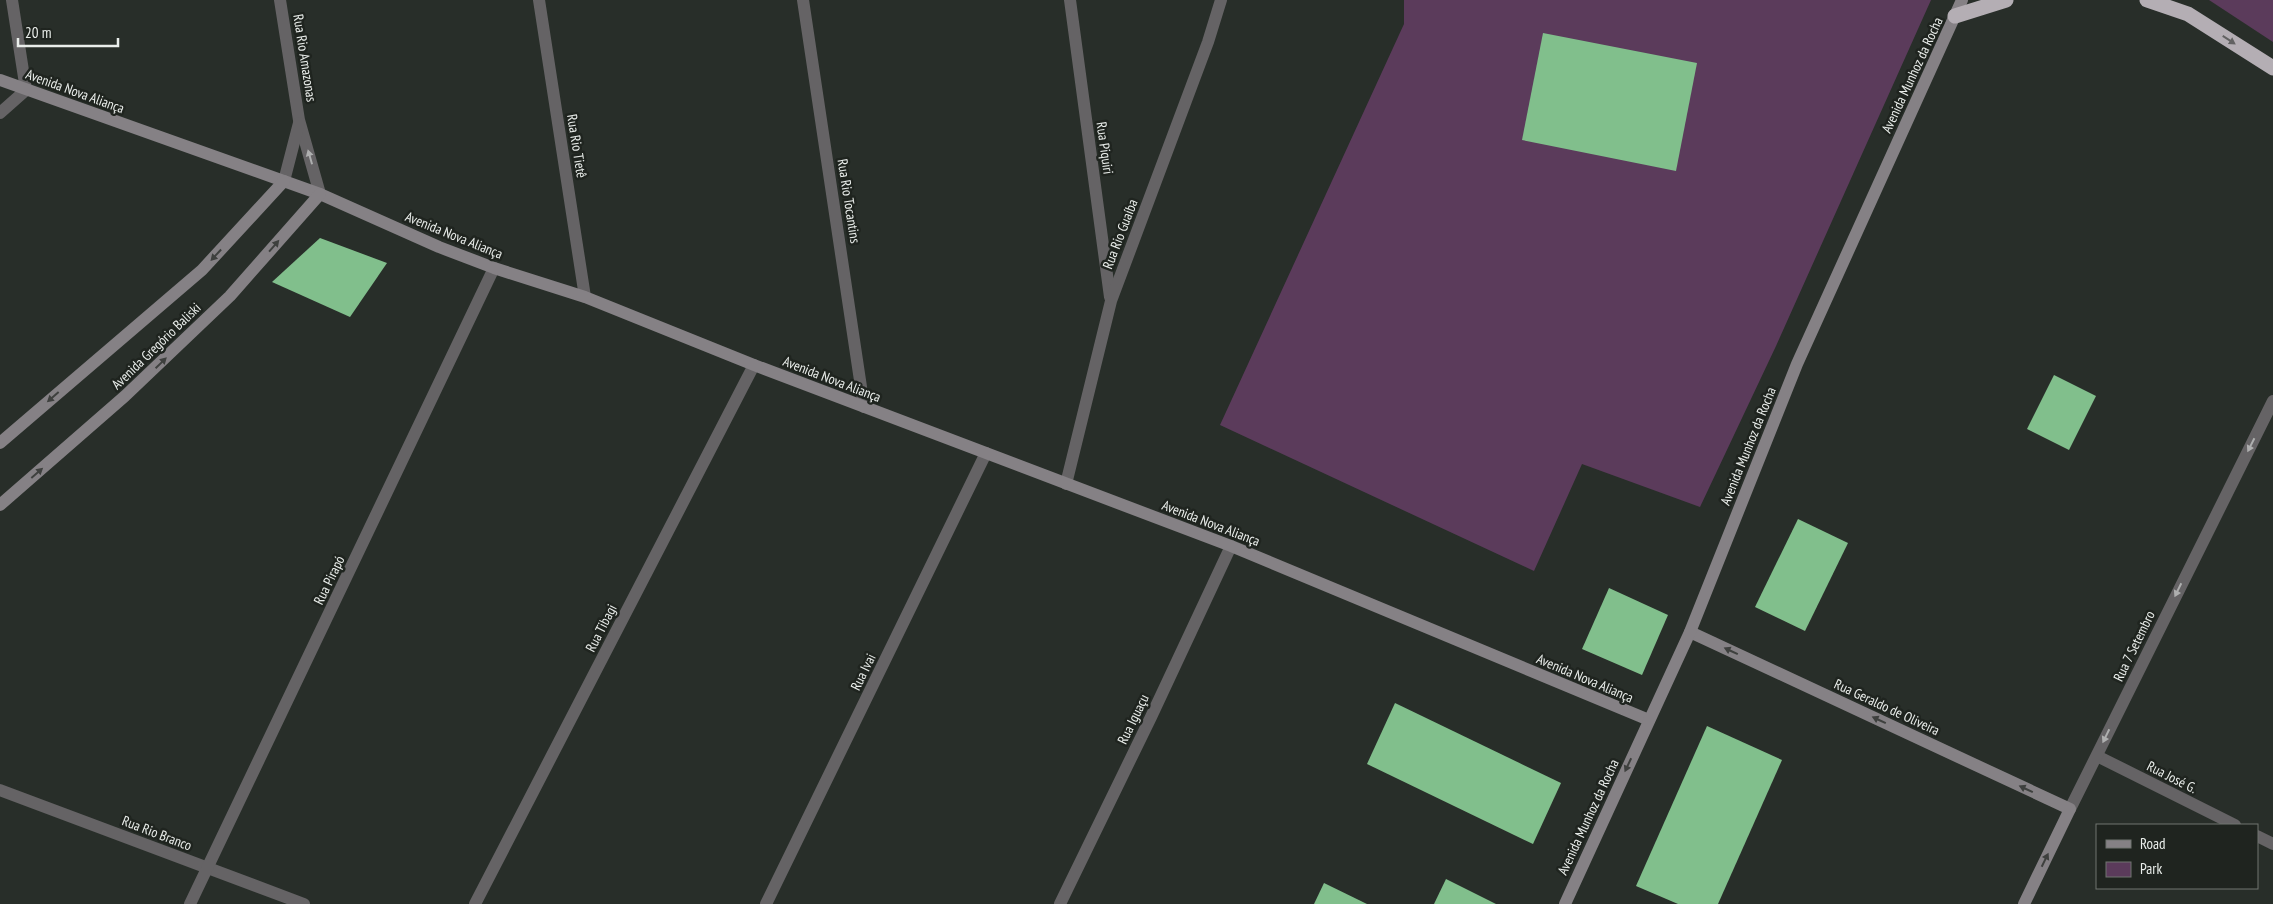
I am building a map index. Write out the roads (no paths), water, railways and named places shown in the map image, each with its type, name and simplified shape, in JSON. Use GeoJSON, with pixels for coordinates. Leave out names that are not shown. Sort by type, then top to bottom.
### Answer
{"type":"FeatureCollection","features":[{"type":"Feature","properties":{"kind":"highway"},"geometry":{"type":"LineString","coordinates":[[1955,16],[2006,0]]}},
{"type":"Feature","properties":{"kind":"highway"},"geometry":{"type":"LineString","coordinates":[[2147,0],[2188,14],[2273,68]]}},
{"type":"Feature","properties":{"kind":"highway"},"geometry":{"type":"LineString","coordinates":[[2177,0],[2188,14]]}},
{"type":"Feature","properties":{"kind":"street"},"geometry":{"type":"LineString","coordinates":[[0,113],[26,90],[12,0]]}},
{"type":"Feature","properties":{"kind":"street","name":"Rua Rio Amazonas"},"geometry":{"type":"LineString","coordinates":[[280,0],[299,120],[320,194]]}},
{"type":"Feature","properties":{"kind":"street","name":"Rua Rio Tietê"},"geometry":{"type":"LineString","coordinates":[[539,0],[585,297]]}},
{"type":"Feature","properties":{"kind":"street","name":"Rua Rio Tocantins"},"geometry":{"type":"LineString","coordinates":[[803,0],[864,407]]}},
{"type":"Feature","properties":{"kind":"street","name":"Rua Piquiri"},"geometry":{"type":"LineString","coordinates":[[1070,0],[1111,300]]}},
{"type":"Feature","properties":{"kind":"street","name":"Rua Rio Guaíba"},"geometry":{"type":"LineString","coordinates":[[1066,484],[1111,300],[1208,42],[1221,0]]}},
{"type":"Feature","properties":{"kind":"street","name":"Avenida Munhoz da Rocha"},"geometry":{"type":"LineString","coordinates":[[1565,904],[1690,632],[1797,364],[1962,0]]}},
{"type":"Feature","properties":{"kind":"street","name":"Avenida Nova Aliança"},"geometry":{"type":"LineString","coordinates":[[0,80],[320,194],[439,248],[585,297],[754,365],[1231,546],[1648,720]]}},
{"type":"Feature","properties":{"kind":"street","name":"Rua Rio Amazonas"},"geometry":{"type":"LineString","coordinates":[[284,181],[299,120]]}},
{"type":"Feature","properties":{"kind":"street","name":"Avenida Gregório Baliski"},"geometry":{"type":"LineString","coordinates":[[0,442],[202,270],[284,181]]}},
{"type":"Feature","properties":{"kind":"street","name":"Avenida Gregório Baliski"},"geometry":{"type":"LineString","coordinates":[[0,505],[126,396],[230,296],[320,194]]}},
{"type":"Feature","properties":{"kind":"street","name":"Rua Pirapó"},"geometry":{"type":"LineString","coordinates":[[190,904],[494,268]]}},
{"type":"Feature","properties":{"kind":"street","name":"Rua Tibagi"},"geometry":{"type":"LineString","coordinates":[[475,904],[754,365]]}},
{"type":"Feature","properties":{"kind":"street","name":"Rua 7 Setembro"},"geometry":{"type":"LineString","coordinates":[[2024,904],[2273,402]]}},
{"type":"Feature","properties":{"kind":"street","name":"Rua Ivai"},"geometry":{"type":"LineString","coordinates":[[766,904],[986,453]]}},
{"type":"Feature","properties":{"kind":"street","name":"Rua Iguaçu"},"geometry":{"type":"LineString","coordinates":[[1060,904],[1151,717],[1231,546]]}},
{"type":"Feature","properties":{"kind":"street","name":"Rua Geraldo de Oliveira"},"geometry":{"type":"LineString","coordinates":[[1690,632],[2070,810]]}},
{"type":"Feature","properties":{"kind":"street","name":"Rua José G."},"geometry":{"type":"LineString","coordinates":[[2097,756],[2233,824]]}},
{"type":"Feature","properties":{"kind":"street","name":"Rua Rio Branco"},"geometry":{"type":"LineString","coordinates":[[0,790],[304,904]]}},
{"type":"Feature","properties":{"kind":"street"},"geometry":{"type":"LineString","coordinates":[[2258,836],[2273,844]]}}]}
